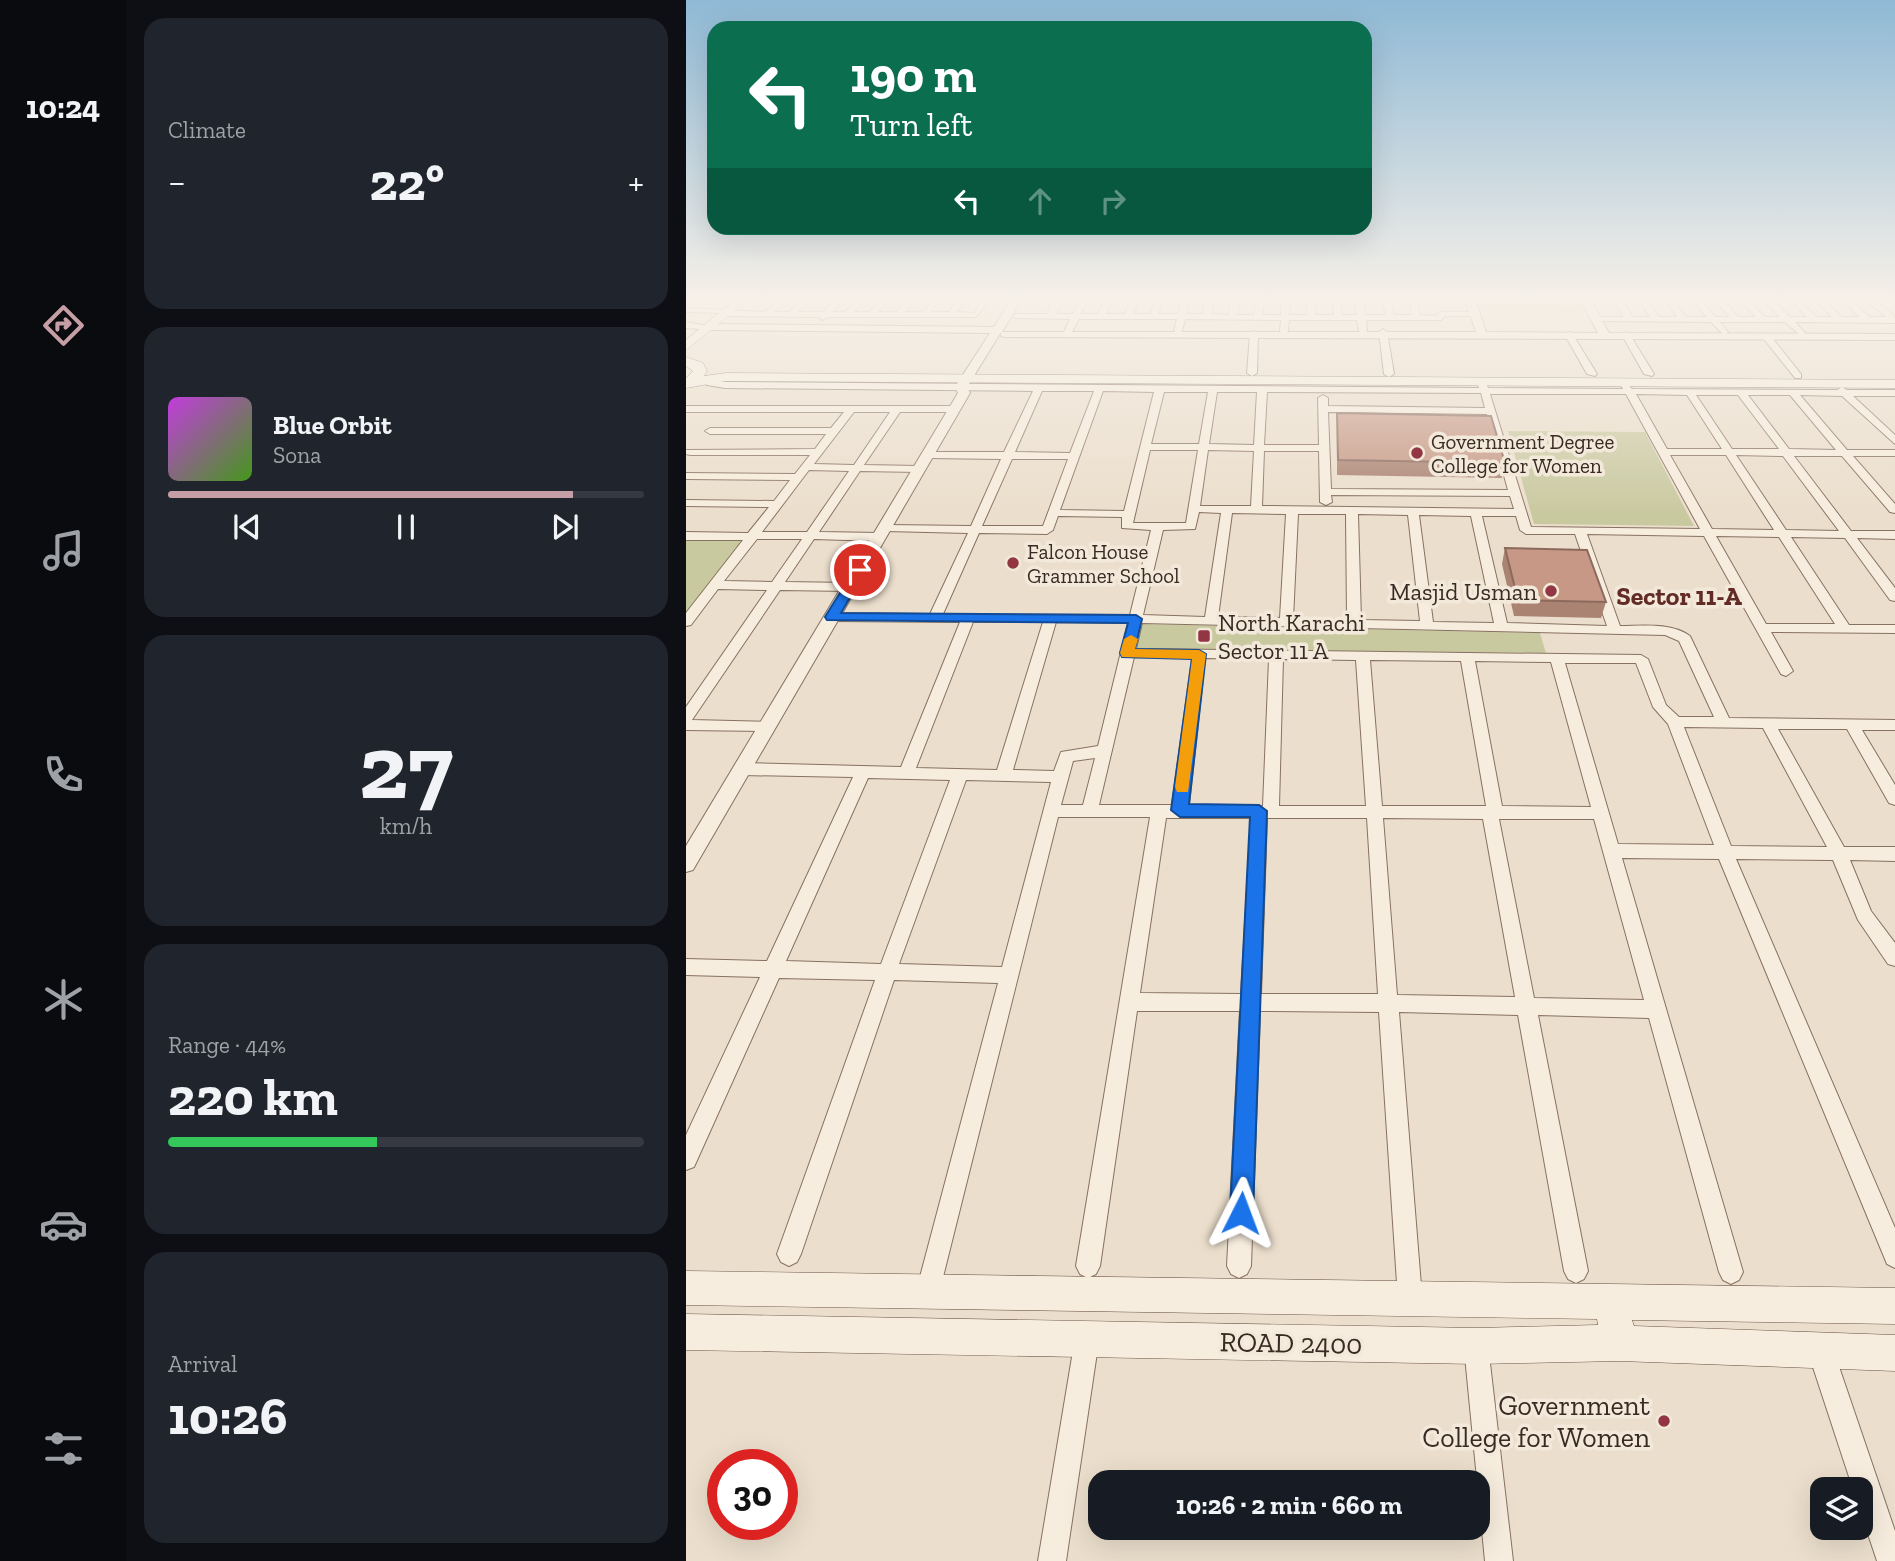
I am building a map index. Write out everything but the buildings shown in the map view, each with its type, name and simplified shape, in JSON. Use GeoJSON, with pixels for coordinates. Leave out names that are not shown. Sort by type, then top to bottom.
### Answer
{"type":"FeatureCollection","features":[{"type":"Feature","properties":{"kind":"main road"},"geometry":{"type":"LineString","coordinates":[[699,370],[703,373],[970,381],[1483,386],[1592,374],[1895,377]]}},
{"type":"Feature","properties":{"kind":"main road"},"geometry":{"type":"LineString","coordinates":[[688,383],[703,373]]}},
{"type":"Feature","properties":{"kind":"main road"},"geometry":{"type":"LineString","coordinates":[[970,381],[1252,373],[1565,378],[1627,387],[1840,388],[1895,384]]}},
{"type":"Feature","properties":{"kind":"main road","name":"ROAD 2400"},"geometry":{"type":"LineString","coordinates":[[686,1288],[1895,1306]]}},
{"type":"Feature","properties":{"kind":"main road"},"geometry":{"type":"LineString","coordinates":[[1610,1301],[1620,1343]]}},
{"type":"Feature","properties":{"kind":"main road","name":"ROAD 2400"},"geometry":{"type":"LineString","coordinates":[[686,1332],[1476,1346],[1620,1343],[1895,1353]]}},
{"type":"Feature","properties":{"kind":"street"},"geometry":{"type":"LineString","coordinates":[[686,864],[977,370]]}},
{"type":"Feature","properties":{"kind":"street"},"geometry":{"type":"LineString","coordinates":[[1388,370],[1389,374]]}},
{"type":"Feature","properties":{"kind":"street"},"geometry":{"type":"LineString","coordinates":[[1590,370],[1592,374]]}},
{"type":"Feature","properties":{"kind":"street"},"geometry":{"type":"LineString","coordinates":[[1647,370],[1649,374]]}},
{"type":"Feature","properties":{"kind":"street"},"geometry":{"type":"LineString","coordinates":[[1793,370],[1798,376]]}},
{"type":"Feature","properties":{"kind":"street"},"geometry":{"type":"LineString","coordinates":[[703,373],[710,383],[824,409],[955,409]]}},
{"type":"Feature","properties":{"kind":"street"},"geometry":{"type":"LineString","coordinates":[[686,409],[732,409],[772,397],[843,387],[970,381],[1039,387],[1627,387],[1741,392],[1840,388],[1895,393]]}},
{"type":"Feature","properties":{"kind":"street"},"geometry":{"type":"LineString","coordinates":[[1483,386],[1526,530],[1895,535]]}},
{"type":"Feature","properties":{"kind":"street"},"geometry":{"type":"LineString","coordinates":[[824,409],[843,387]]}},
{"type":"Feature","properties":{"kind":"street"},"geometry":{"type":"LineString","coordinates":[[935,618],[1039,387]]}},
{"type":"Feature","properties":{"kind":"street"},"geometry":{"type":"LineString","coordinates":[[686,536],[811,536],[974,529],[1047,530],[1100,387]]}},
{"type":"Feature","properties":{"kind":"street"},"geometry":{"type":"LineString","coordinates":[[1160,387],[1126,526],[1191,527],[1213,387]]}},
{"type":"Feature","properties":{"kind":"street"},"geometry":{"type":"LineString","coordinates":[[1627,387],[1786,671]]}},
{"type":"Feature","properties":{"kind":"street"},"geometry":{"type":"LineString","coordinates":[[1256,510],[1262,388]]}},
{"type":"Feature","properties":{"kind":"street"},"geometry":{"type":"LineString","coordinates":[[1322,388],[1327,511]]}},
{"type":"Feature","properties":{"kind":"street"},"geometry":{"type":"LineString","coordinates":[[1840,388],[1895,441]]}},
{"type":"Feature","properties":{"kind":"street"},"geometry":{"type":"LineString","coordinates":[[1689,391],[1845,629]]}},
{"type":"Feature","properties":{"kind":"street"},"geometry":{"type":"LineString","coordinates":[[1741,392],[1895,597]]}},
{"type":"Feature","properties":{"kind":"street"},"geometry":{"type":"LineString","coordinates":[[1792,392],[1894,510]]}},
{"type":"Feature","properties":{"kind":"street"},"geometry":{"type":"LineString","coordinates":[[688,454],[732,409]]}},
{"type":"Feature","properties":{"kind":"street"},"geometry":{"type":"LineString","coordinates":[[686,622],[819,453],[850,409]]}},
{"type":"Feature","properties":{"kind":"street"},"geometry":{"type":"LineString","coordinates":[[686,718],[897,409]]}},
{"type":"Feature","properties":{"kind":"street"},"geometry":{"type":"LineString","coordinates":[[1323,409],[1490,411]]}},
{"type":"Feature","properties":{"kind":"street"},"geometry":{"type":"LineString","coordinates":[[710,431],[834,431]]}},
{"type":"Feature","properties":{"kind":"street"},"geometry":{"type":"LineString","coordinates":[[1146,447],[1324,448]]}},
{"type":"Feature","properties":{"kind":"street"},"geometry":{"type":"LineString","coordinates":[[1662,452],[1895,453]]}},
{"type":"Feature","properties":{"kind":"street"},"geometry":{"type":"LineString","coordinates":[[688,454],[819,453]]}},
{"type":"Feature","properties":{"kind":"street"},"geometry":{"type":"LineString","coordinates":[[686,476],[804,472],[1007,455],[1075,456]]}},
{"type":"Feature","properties":{"kind":"street"},"geometry":{"type":"LineString","coordinates":[[1326,492],[1515,493]]}},
{"type":"Feature","properties":{"kind":"street"},"geometry":{"type":"LineString","coordinates":[[686,503],[778,504]]}},
{"type":"Feature","properties":{"kind":"street"},"geometry":{"type":"LineString","coordinates":[[1195,509],[1521,513]]}},
{"type":"Feature","properties":{"kind":"street"},"geometry":{"type":"LineString","coordinates":[[1211,620],[1227,509]]}},
{"type":"Feature","properties":{"kind":"street"},"geometry":{"type":"LineString","coordinates":[[1286,622],[1292,511]]}},
{"type":"Feature","properties":{"kind":"street"},"geometry":{"type":"LineString","coordinates":[[1352,511],[1354,623]]}},
{"type":"Feature","properties":{"kind":"street"},"geometry":{"type":"LineString","coordinates":[[1413,512],[1427,624]]}},
{"type":"Feature","properties":{"kind":"street"},"geometry":{"type":"LineString","coordinates":[[1055,513],[1129,514]]}},
{"type":"Feature","properties":{"kind":"street"},"geometry":{"type":"LineString","coordinates":[[1476,513],[1501,626]]}},
{"type":"Feature","properties":{"kind":"street"},"geometry":{"type":"LineString","coordinates":[[1090,810],[1158,527]]}},
{"type":"Feature","properties":{"kind":"street"},"geometry":{"type":"LineString","coordinates":[[1580,531],[1614,628]]}},
{"type":"Feature","properties":{"kind":"street"},"geometry":{"type":"LineString","coordinates":[[714,585],[850,587]]}},
{"type":"Feature","properties":{"kind":"street"},"geometry":{"type":"LineString","coordinates":[[832,617],[1211,620],[1665,631],[1676,633],[1685,639],[1724,723]]}},
{"type":"Feature","properties":{"kind":"street"},"geometry":{"type":"LineString","coordinates":[[906,773],[968,618]]}},
{"type":"Feature","properties":{"kind":"street"},"geometry":{"type":"LineString","coordinates":[[1003,776],[1051,618]]}},
{"type":"Feature","properties":{"kind":"street"},"geometry":{"type":"LineString","coordinates":[[1761,628],[1893,632]]}},
{"type":"Feature","properties":{"kind":"street"},"geometry":{"type":"LineString","coordinates":[[1127,653],[1641,659],[1660,707],[1675,722],[1724,850],[1895,1256]]}},
{"type":"Feature","properties":{"kind":"street"},"geometry":{"type":"LineString","coordinates":[[1180,810],[1199,654]]}},
{"type":"Feature","properties":{"kind":"street"},"geometry":{"type":"LineString","coordinates":[[1239,1266],[1251,1003],[1276,656]]}},
{"type":"Feature","properties":{"kind":"street"},"geometry":{"type":"LineString","coordinates":[[1363,657],[1410,1298]]}},
{"type":"Feature","properties":{"kind":"street"},"geometry":{"type":"LineString","coordinates":[[1467,657],[1576,1271]]}},
{"type":"Feature","properties":{"kind":"street"},"geometry":{"type":"LineString","coordinates":[[1557,658],[1731,1272]]}},
{"type":"Feature","properties":{"kind":"street"},"geometry":{"type":"LineString","coordinates":[[1675,722],[1895,725]]}},
{"type":"Feature","properties":{"kind":"street"},"geometry":{"type":"LineString","coordinates":[[1768,723],[1839,853],[1864,915],[1895,958]]}},
{"type":"Feature","properties":{"kind":"street"},"geometry":{"type":"LineString","coordinates":[[686,724],[768,726]]}},
{"type":"Feature","properties":{"kind":"street"},"geometry":{"type":"LineString","coordinates":[[1852,725],[1895,799]]}},
{"type":"Feature","properties":{"kind":"street"},"geometry":{"type":"LineString","coordinates":[[928,1292],[1066,756],[1104,751]]}},
{"type":"Feature","properties":{"kind":"street"},"geometry":{"type":"LineString","coordinates":[[742,769],[1060,777]]}},
{"type":"Feature","properties":{"kind":"street"},"geometry":{"type":"LineString","coordinates":[[686,1159],[863,772]]}},
{"type":"Feature","properties":{"kind":"street"},"geometry":{"type":"LineString","coordinates":[[789,1254],[887,972],[960,775]]}},
{"type":"Feature","properties":{"kind":"street"},"geometry":{"type":"LineString","coordinates":[[1053,810],[1599,813]]}},
{"type":"Feature","properties":{"kind":"street"},"geometry":{"type":"LineString","coordinates":[[1088,1265],[1159,810]]}},
{"type":"Feature","properties":{"kind":"street"},"geometry":{"type":"LineString","coordinates":[[1610,851],[1724,850],[1895,854]]}},
{"type":"Feature","properties":{"kind":"street"},"geometry":{"type":"LineString","coordinates":[[686,967],[1010,975]]}},
{"type":"Feature","properties":{"kind":"street"},"geometry":{"type":"LineString","coordinates":[[1128,1002],[1388,1003],[1655,1009]]}},
{"type":"Feature","properties":{"kind":"street"},"geometry":{"type":"LineString","coordinates":[[1052,1561],[1087,1339]]}},
{"type":"Feature","properties":{"kind":"street"},"geometry":{"type":"LineString","coordinates":[[1476,1346],[1499,1561]]}},
{"type":"Feature","properties":{"kind":"street"},"geometry":{"type":"LineString","coordinates":[[1821,1352],[1891,1561]]}},
{"type":"Feature","properties":{"kind":"green space"},"geometry":{"type":"Polygon","coordinates":[[[1508,431],[1645,432],[1694,526],[1534,524],[1508,431]]]}},
{"type":"Feature","properties":{"kind":"green space"},"geometry":{"type":"Polygon","coordinates":[[[686,535],[753,535],[686,622],[686,535]]]}},
{"type":"Feature","properties":{"kind":"green space"},"geometry":{"type":"Polygon","coordinates":[[[1142,624],[1540,633],[1546,653],[1136,649],[1142,624]]]}},
{"type":"Feature","properties":{"kind":"slow traffic"},"geometry":{"type":"LineString","coordinates":[[1131,639],[1127,653],[1199,654],[1183,787]]}},
{"type":"Feature","properties":{"kind":"place","name":"Government Degree College for Women"},"geometry":{"type":"Point","coordinates":[1417,453]}},
{"type":"Feature","properties":{"kind":"place","name":"Falcon House Grammer School"},"geometry":{"type":"Point","coordinates":[1013,563]}},
{"type":"Feature","properties":{"kind":"place","name":"Masjid Usman"},"geometry":{"type":"Point","coordinates":[1551,591]}},
{"type":"Feature","properties":{"kind":"place","name":"North Karachi Sector 11 A"},"geometry":{"type":"Point","coordinates":[1204,636]}},
{"type":"Feature","properties":{"kind":"place","name":"Government College for Women"},"geometry":{"type":"Point","coordinates":[1664,1421]}},
{"type":"Feature","properties":{"kind":"district","name":"Sector 11-A"},"geometry":{"type":"Point","coordinates":[1679,596]}},
{"type":"Feature","properties":{"kind":"route"},"geometry":{"type":"LineString","coordinates":[[860,570],[832,617],[1136,619],[1127,653],[1199,654],[1180,810],[1259,811],[1241,1213]]}}]}
